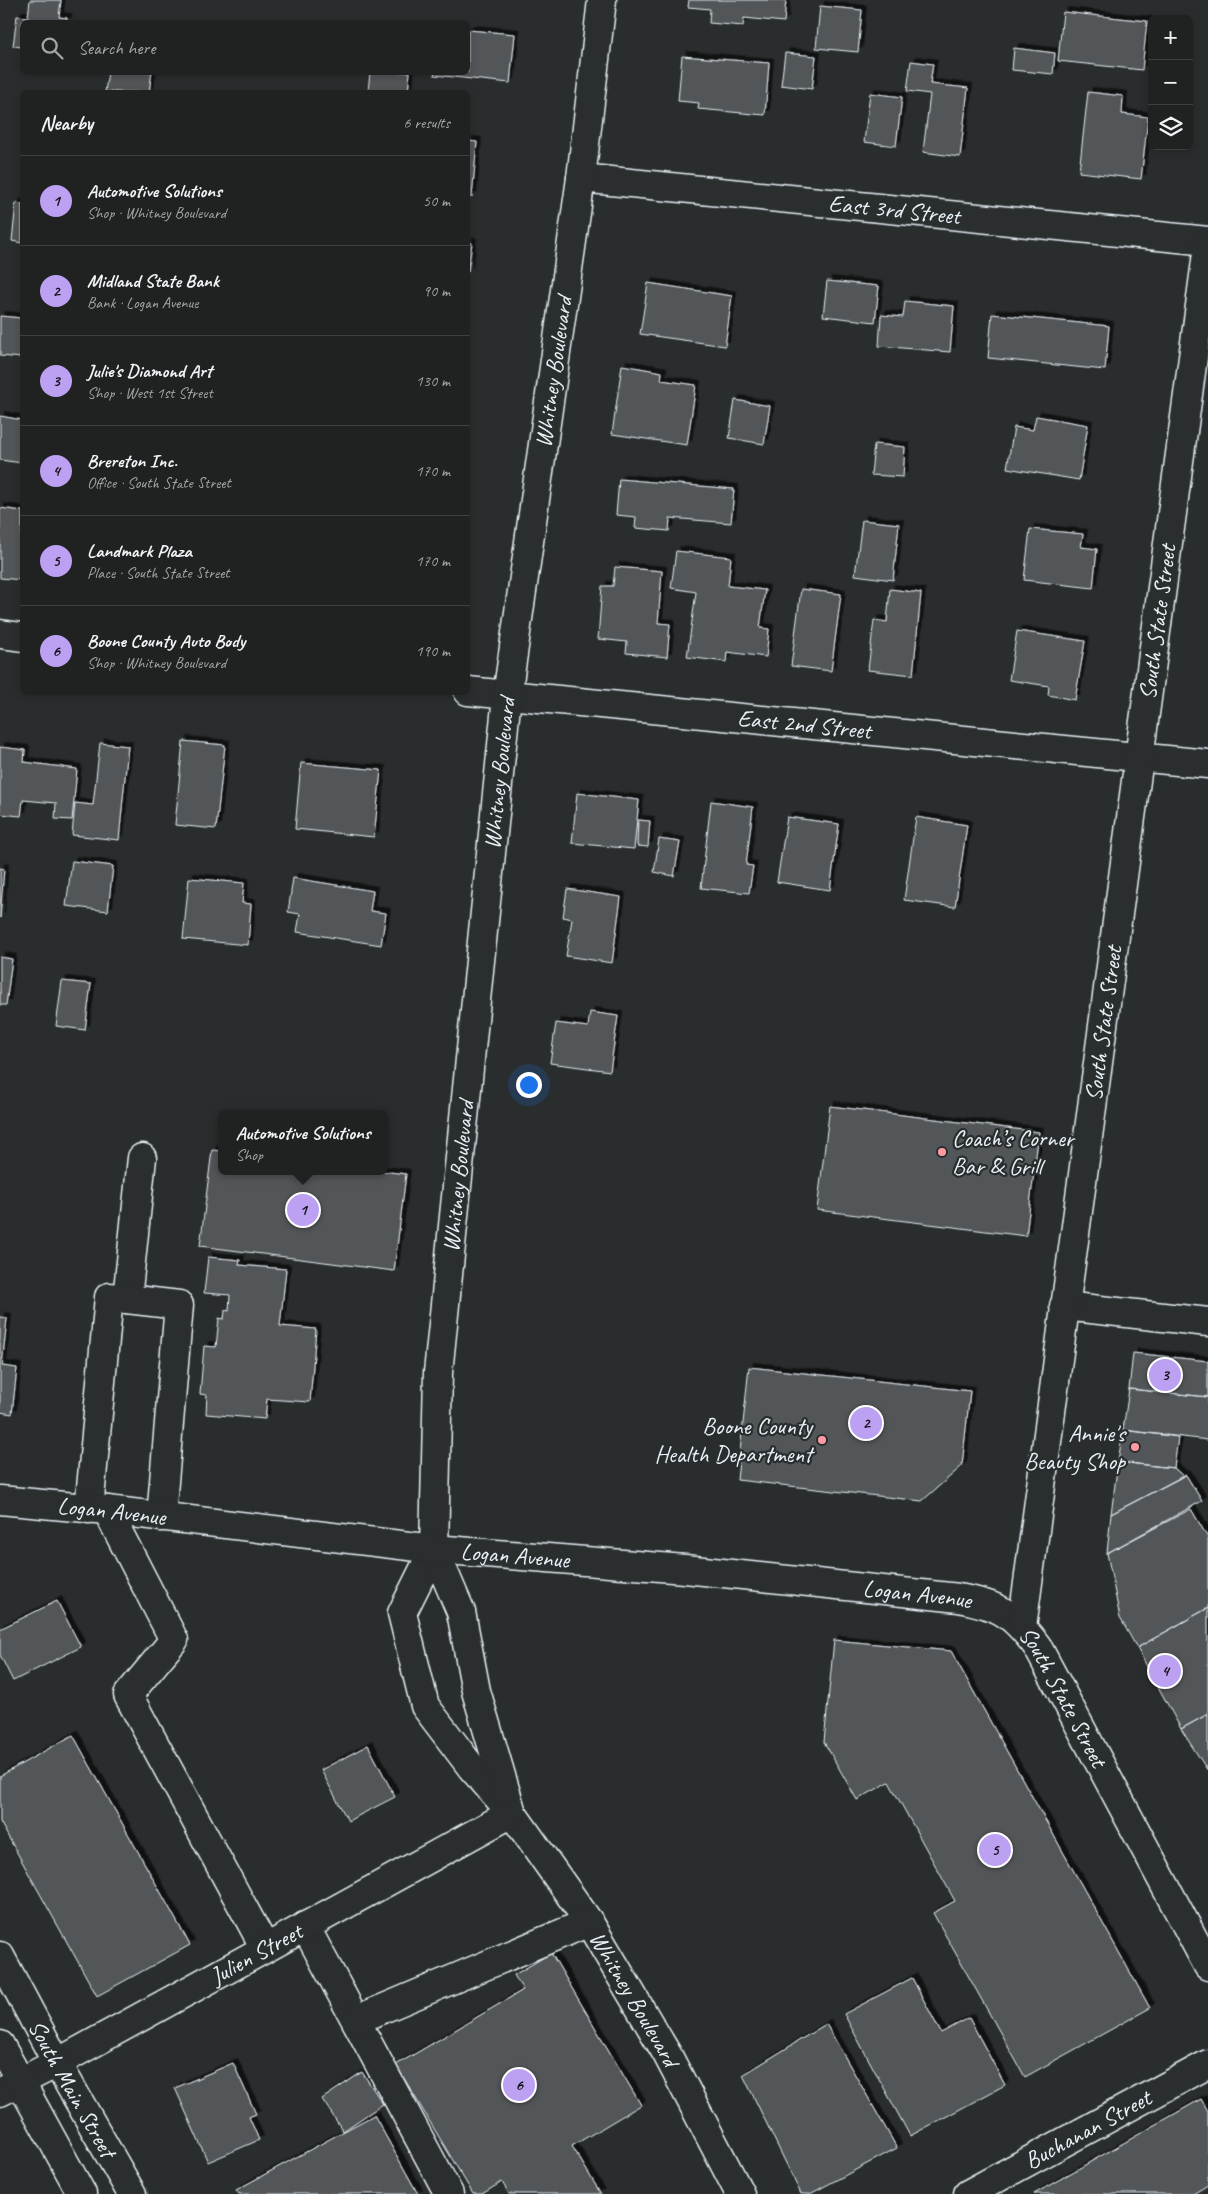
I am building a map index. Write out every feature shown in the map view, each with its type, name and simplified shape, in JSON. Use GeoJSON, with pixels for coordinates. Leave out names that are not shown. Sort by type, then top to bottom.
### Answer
{"type":"FeatureCollection","features":[{"type":"Feature","properties":{"kind":"street","name":"Whitney Boulevard"},"geometry":{"type":"LineString","coordinates":[[512,1813],[476,1691],[461,1612],[434,1549],[438,1373],[507,696],[581,178],[602,0]]}},
{"type":"Feature","properties":{"kind":"street","name":"East 3rd Street"},"geometry":{"type":"LineString","coordinates":[[581,178],[1208,241]]}},
{"type":"Feature","properties":{"kind":"street","name":"South State Street"},"geometry":{"type":"LineString","coordinates":[[1208,246],[1022,1627],[1036,1646],[1208,1966]]}},
{"type":"Feature","properties":{"kind":"street"},"geometry":{"type":"LineString","coordinates":[[0,634],[20,637]]}},
{"type":"Feature","properties":{"kind":"street","name":"East 2nd Street"},"geometry":{"type":"LineString","coordinates":[[470,691],[1208,764]]}},
{"type":"Feature","properties":{"kind":"street"},"geometry":{"type":"LineString","coordinates":[[127,1299],[142,1158]]}},
{"type":"Feature","properties":{"kind":"street"},"geometry":{"type":"LineString","coordinates":[[161,1517],[179,1305],[109,1297],[98,1509],[174,1640],[128,1695],[265,1948]]}},
{"type":"Feature","properties":{"kind":"street"},"geometry":{"type":"LineString","coordinates":[[1064,1306],[1208,1322]]}},
{"type":"Feature","properties":{"kind":"street","name":"Logan Avenue"},"geometry":{"type":"LineString","coordinates":[[0,1500],[98,1509],[434,1549],[686,1569],[959,1598],[986,1604],[1012,1616],[1022,1627]]}},
{"type":"Feature","properties":{"kind":"street","name":"Whitney Boulevard"},"geometry":{"type":"LineString","coordinates":[[434,1549],[402,1612],[425,1706],[472,1768],[512,1813],[589,1922],[667,2054],[740,2194]]}},
{"type":"Feature","properties":{"kind":"street","name":"Julien Street"},"geometry":{"type":"LineString","coordinates":[[9,2086],[57,2063],[512,1813]]}},
{"type":"Feature","properties":{"kind":"street"},"geometry":{"type":"LineString","coordinates":[[356,2020],[589,1922]]}},
{"type":"Feature","properties":{"kind":"street"},"geometry":{"type":"LineString","coordinates":[[305,1926],[449,2194]]}},
{"type":"Feature","properties":{"kind":"street","name":"South Main Street"},"geometry":{"type":"LineString","coordinates":[[0,1956],[57,2063],[132,2194]]}},
{"type":"Feature","properties":{"kind":"street","name":"South Main Street"},"geometry":{"type":"LineString","coordinates":[[0,2046],[9,2086],[82,2194]]}},
{"type":"Feature","properties":{"kind":"street","name":"Buchanan Street"},"geometry":{"type":"LineString","coordinates":[[968,2194],[1208,2064]]}},
{"type":"Feature","properties":{"kind":"building"},"geometry":{"type":"Polygon","coordinates":[[[30,0],[61,0],[59,17],[67,18],[67,20],[20,20],[20,47],[13,46],[17,16],[28,17],[30,0]]]}},
{"type":"Feature","properties":{"kind":"building"},"geometry":{"type":"Polygon","coordinates":[[[689,0],[786,0],[784,22],[744,18],[743,26],[709,23],[710,9],[688,7],[689,0]]]}},
{"type":"Feature","properties":{"kind":"building"},"geometry":{"type":"Polygon","coordinates":[[[820,6],[862,10],[858,52],[816,48],[820,6]]]}},
{"type":"Feature","properties":{"kind":"building"},"geometry":{"type":"Polygon","coordinates":[[[1063,12],[1147,21],[1142,70],[1058,61],[1063,12]]]}},
{"type":"Feature","properties":{"kind":"building"},"geometry":{"type":"Polygon","coordinates":[[[470,30],[515,34],[510,83],[434,75],[470,75],[470,30]]]}},
{"type":"Feature","properties":{"kind":"building"},"geometry":{"type":"Polygon","coordinates":[[[1014,48],[1055,53],[1053,74],[1012,70],[1014,48]]]}},
{"type":"Feature","properties":{"kind":"building"},"geometry":{"type":"Polygon","coordinates":[[[785,53],[816,56],[812,89],[781,85],[785,53]]]}},
{"type":"Feature","properties":{"kind":"building"},"geometry":{"type":"Polygon","coordinates":[[[682,56],[769,63],[765,115],[698,109],[699,103],[678,101],[682,56]]]}},
{"type":"Feature","properties":{"kind":"building"},"geometry":{"type":"Polygon","coordinates":[[[911,61],[933,64],[930,84],[968,88],[960,157],[923,152],[930,94],[907,91],[911,61]]]}},
{"type":"Feature","properties":{"kind":"building"},"geometry":{"type":"Polygon","coordinates":[[[108,75],[152,75],[149,90],[105,90],[108,75]]]}},
{"type":"Feature","properties":{"kind":"building"},"geometry":{"type":"Polygon","coordinates":[[[370,75],[410,75],[408,90],[368,90],[370,75]]]}},
{"type":"Feature","properties":{"kind":"building"},"geometry":{"type":"Polygon","coordinates":[[[1088,92],[1123,96],[1122,114],[1148,117],[1141,179],[1079,172],[1088,92]]]}},
{"type":"Feature","properties":{"kind":"building"},"geometry":{"type":"Polygon","coordinates":[[[870,93],[902,97],[896,146],[864,142],[870,93]]]}},
{"type":"Feature","properties":{"kind":"building"},"geometry":{"type":"Polygon","coordinates":[[[470,141],[477,142],[472,197],[470,197],[470,141]]]}},
{"type":"Feature","properties":{"kind":"building"},"geometry":{"type":"Polygon","coordinates":[[[16,203],[20,204],[20,243],[12,241],[16,203]]]}},
{"type":"Feature","properties":{"kind":"building"},"geometry":{"type":"Polygon","coordinates":[[[827,281],[879,286],[875,322],[823,316],[827,281]]]}},
{"type":"Feature","properties":{"kind":"building"},"geometry":{"type":"Polygon","coordinates":[[[648,283],[732,296],[725,346],[640,334],[648,283]]]}},
{"type":"Feature","properties":{"kind":"building"},"geometry":{"type":"Polygon","coordinates":[[[905,301],[954,306],[950,352],[879,346],[881,315],[903,317],[905,301]]]}},
{"type":"Feature","properties":{"kind":"building"},"geometry":{"type":"Polygon","coordinates":[[[992,314],[1109,326],[1105,370],[988,358],[992,314]]]}},
{"type":"Feature","properties":{"kind":"building"},"geometry":{"type":"Polygon","coordinates":[[[0,316],[20,318],[20,358],[0,356],[0,316]]]}},
{"type":"Feature","properties":{"kind":"building"},"geometry":{"type":"Polygon","coordinates":[[[622,365],[662,372],[661,380],[696,385],[687,445],[612,434],[622,365]]]}},
{"type":"Feature","properties":{"kind":"building"},"geometry":{"type":"Polygon","coordinates":[[[735,400],[770,406],[764,444],[729,438],[735,400]]]}},
{"type":"Feature","properties":{"kind":"building"},"geometry":{"type":"Polygon","coordinates":[[[0,416],[20,420],[20,463],[0,460],[0,416]]]}},
{"type":"Feature","properties":{"kind":"building"},"geometry":{"type":"Polygon","coordinates":[[[1036,416],[1088,425],[1079,480],[1007,468],[1014,427],[1033,430],[1036,416]]]}},
{"type":"Feature","properties":{"kind":"building"},"geometry":{"type":"Polygon","coordinates":[[[874,444],[905,447],[903,477],[871,475],[874,444]]]}},
{"type":"Feature","properties":{"kind":"building"},"geometry":{"type":"Polygon","coordinates":[[[619,479],[734,489],[731,523],[670,518],[669,531],[635,528],[636,517],[616,515],[619,479]]]}},
{"type":"Feature","properties":{"kind":"building"},"geometry":{"type":"Polygon","coordinates":[[[0,508],[20,511],[20,580],[0,578],[0,508]]]}},
{"type":"Feature","properties":{"kind":"building"},"geometry":{"type":"Polygon","coordinates":[[[862,520],[899,524],[893,580],[855,575],[862,520]]]}},
{"type":"Feature","properties":{"kind":"building"},"geometry":{"type":"Polygon","coordinates":[[[1030,529],[1083,534],[1081,547],[1097,549],[1093,588],[1024,580],[1030,529]]]}},
{"type":"Feature","properties":{"kind":"building"},"geometry":{"type":"Polygon","coordinates":[[[676,551],[731,557],[728,586],[765,590],[760,628],[769,629],[766,657],[727,652],[726,662],[687,657],[696,592],[671,588],[676,551]]]}},
{"type":"Feature","properties":{"kind":"building"},"geometry":{"type":"Polygon","coordinates":[[[615,567],[662,571],[658,623],[670,624],[667,657],[626,653],[627,642],[598,639],[602,586],[613,586],[615,567]]]}},
{"type":"Feature","properties":{"kind":"building"},"geometry":{"type":"Polygon","coordinates":[[[801,589],[841,594],[831,671],[791,666],[801,589]]]}},
{"type":"Feature","properties":{"kind":"building"},"geometry":{"type":"Polygon","coordinates":[[[890,589],[921,593],[913,675],[868,670],[874,620],[887,622],[890,589]]]}},
{"type":"Feature","properties":{"kind":"building"},"geometry":{"type":"Polygon","coordinates":[[[1017,631],[1085,641],[1075,700],[1048,695],[1049,686],[1009,680],[1017,631]]]}},
{"type":"Feature","properties":{"kind":"building"},"geometry":{"type":"Polygon","coordinates":[[[183,741],[225,745],[216,829],[175,825],[183,741]]]}},
{"type":"Feature","properties":{"kind":"building"},"geometry":{"type":"Polygon","coordinates":[[[100,743],[128,746],[119,840],[72,835],[75,803],[93,805],[100,743]]]}},
{"type":"Feature","properties":{"kind":"building"},"geometry":{"type":"Polygon","coordinates":[[[0,747],[25,750],[24,762],[77,769],[72,820],[55,819],[56,803],[23,800],[21,816],[0,814],[0,747]]]}},
{"type":"Feature","properties":{"kind":"building"},"geometry":{"type":"Polygon","coordinates":[[[301,763],[381,770],[374,837],[295,829],[301,763]]]}},
{"type":"Feature","properties":{"kind":"building"},"geometry":{"type":"Polygon","coordinates":[[[577,793],[639,800],[634,849],[572,843],[577,793]]]}},
{"type":"Feature","properties":{"kind":"building"},"geometry":{"type":"Polygon","coordinates":[[[711,801],[753,807],[746,865],[753,866],[749,893],[701,888],[711,801]]]}},
{"type":"Feature","properties":{"kind":"building"},"geometry":{"type":"Polygon","coordinates":[[[787,817],[839,824],[830,890],[777,882],[787,817]]]}},
{"type":"Feature","properties":{"kind":"building"},"geometry":{"type":"Polygon","coordinates":[[[916,817],[967,825],[955,907],[904,900],[916,817]]]}},
{"type":"Feature","properties":{"kind":"building"},"geometry":{"type":"Polygon","coordinates":[[[638,820],[650,821],[648,847],[637,846],[638,820]]]}},
{"type":"Feature","properties":{"kind":"building"},"geometry":{"type":"Polygon","coordinates":[[[659,839],[680,842],[674,876],[654,872],[659,839]]]}},
{"type":"Feature","properties":{"kind":"building"},"geometry":{"type":"Polygon","coordinates":[[[72,861],[113,866],[108,911],[66,906],[72,861]]]}},
{"type":"Feature","properties":{"kind":"building"},"geometry":{"type":"Polygon","coordinates":[[[0,868],[4,869],[0,918],[0,868]]]}},
{"type":"Feature","properties":{"kind":"building"},"geometry":{"type":"Polygon","coordinates":[[[189,878],[244,883],[242,903],[251,904],[248,945],[183,939],[189,878]]]}},
{"type":"Feature","properties":{"kind":"building"},"geometry":{"type":"Polygon","coordinates":[[[293,878],[373,891],[370,911],[386,913],[381,945],[297,932],[300,914],[288,912],[293,878]]]}},
{"type":"Feature","properties":{"kind":"building"},"geometry":{"type":"Polygon","coordinates":[[[567,889],[621,897],[612,963],[566,956],[572,919],[563,917],[567,889]]]}},
{"type":"Feature","properties":{"kind":"building"},"geometry":{"type":"Polygon","coordinates":[[[0,957],[12,959],[6,1005],[0,1005],[0,957]]]}},
{"type":"Feature","properties":{"kind":"building"},"geometry":{"type":"Polygon","coordinates":[[[62,981],[91,984],[85,1030],[56,1026],[62,981]]]}},
{"type":"Feature","properties":{"kind":"building"},"geometry":{"type":"Polygon","coordinates":[[[590,1012],[618,1016],[610,1071],[550,1063],[556,1023],[588,1027],[590,1012]]]}},
{"type":"Feature","properties":{"kind":"building"},"geometry":{"type":"Polygon","coordinates":[[[830,1106],[1039,1132],[1026,1236],[817,1210],[830,1106]]]}},
{"type":"Feature","properties":{"kind":"building"},"geometry":{"type":"Polygon","coordinates":[[[212,1150],[218,1151],[218,1175],[388,1175],[388,1172],[406,1174],[394,1271],[200,1246],[212,1150]]]}},
{"type":"Feature","properties":{"kind":"building"},"geometry":{"type":"Polygon","coordinates":[[[208,1257],[240,1260],[239,1265],[286,1269],[280,1326],[316,1329],[310,1402],[267,1399],[265,1419],[206,1414],[207,1395],[200,1394],[204,1346],[216,1347],[219,1318],[224,1319],[225,1310],[229,1311],[230,1295],[204,1293],[208,1257]]]}},
{"type":"Feature","properties":{"kind":"building"},"geometry":{"type":"Polygon","coordinates":[[[0,1317],[7,1318],[2,1366],[17,1368],[12,1414],[0,1412],[0,1317]]]}},
{"type":"Feature","properties":{"kind":"building"},"geometry":{"type":"Polygon","coordinates":[[[1133,1353],[1208,1361],[1208,1397],[1129,1389],[1133,1353]]]}},
{"type":"Feature","properties":{"kind":"building"},"geometry":{"type":"Polygon","coordinates":[[[749,1367],[970,1391],[962,1466],[922,1501],[737,1480],[749,1367]]]}},
{"type":"Feature","properties":{"kind":"building"},"geometry":{"type":"Polygon","coordinates":[[[1129,1389],[1208,1397],[1208,1440],[1123,1430],[1129,1389]]]}},
{"type":"Feature","properties":{"kind":"building"},"geometry":{"type":"Polygon","coordinates":[[[1123,1430],[1178,1437],[1174,1468],[1118,1462],[1123,1430]]]}},
{"type":"Feature","properties":{"kind":"building"},"geometry":{"type":"Polygon","coordinates":[[[1118,1462],[1174,1468],[1183,1476],[1111,1514],[1118,1462]]]}},
{"type":"Feature","properties":{"kind":"building"},"geometry":{"type":"Polygon","coordinates":[[[1186,1475],[1202,1501],[1107,1553],[1111,1514],[1186,1475]]]}},
{"type":"Feature","properties":{"kind":"building"},"geometry":{"type":"Polygon","coordinates":[[[1191,1509],[1208,1538],[1208,1608],[1137,1648],[1120,1618],[1107,1553],[1191,1509]]]}},
{"type":"Feature","properties":{"kind":"building"},"geometry":{"type":"Polygon","coordinates":[[[57,1601],[81,1647],[13,1681],[0,1655],[0,1629],[57,1601]]]}},
{"type":"Feature","properties":{"kind":"building"},"geometry":{"type":"Polygon","coordinates":[[[1208,1608],[1208,1714],[1181,1729],[1137,1648],[1208,1608]]]}},
{"type":"Feature","properties":{"kind":"building"},"geometry":{"type":"Polygon","coordinates":[[[834,1640],[951,1651],[1150,2008],[1025,2077],[933,1913],[955,1901],[889,1782],[857,1800],[824,1742],[834,1640]]]}},
{"type":"Feature","properties":{"kind":"building"},"geometry":{"type":"Polygon","coordinates":[[[1208,1714],[1208,1771],[1181,1729],[1208,1714]]]}},
{"type":"Feature","properties":{"kind":"building"},"geometry":{"type":"Polygon","coordinates":[[[73,1735],[190,1945],[97,1996],[0,1822],[0,1776],[73,1735]]]}},
{"type":"Feature","properties":{"kind":"building"},"geometry":{"type":"Polygon","coordinates":[[[368,1745],[395,1797],[348,1821],[321,1770],[368,1745]]]}},
{"type":"Feature","properties":{"kind":"building"},"geometry":{"type":"Polygon","coordinates":[[[551,1953],[641,2105],[572,2146],[601,2194],[509,2194],[502,2182],[482,2194],[473,2194],[396,2065],[523,1990],[514,1975],[551,1953]]]}},
{"type":"Feature","properties":{"kind":"building"},"geometry":{"type":"Polygon","coordinates":[[[912,1978],[941,2033],[969,2018],[1005,2085],[910,2136],[844,2014],[912,1978]]]}},
{"type":"Feature","properties":{"kind":"building"},"geometry":{"type":"Polygon","coordinates":[[[826,2024],[897,2148],[810,2194],[801,2194],[743,2075],[826,2024]]]}},
{"type":"Feature","properties":{"kind":"building"},"geometry":{"type":"Polygon","coordinates":[[[233,2063],[256,2114],[249,2117],[259,2140],[208,2162],[175,2088],[233,2063]]]}},
{"type":"Feature","properties":{"kind":"building"},"geometry":{"type":"Polygon","coordinates":[[[362,2072],[383,2104],[343,2131],[322,2099],[362,2072]]]}},
{"type":"Feature","properties":{"kind":"building"},"geometry":{"type":"Polygon","coordinates":[[[1201,2099],[1208,2111],[1208,2185],[1193,2194],[1034,2194],[1201,2099]]]}},
{"type":"Feature","properties":{"kind":"building"},"geometry":{"type":"Polygon","coordinates":[[[374,2115],[418,2194],[239,2194],[236,2190],[374,2115]]]}},
{"type":"Feature","properties":{"kind":"place","name":"Coach’s Corner Bar & Grill"},"geometry":{"type":"Point","coordinates":[942,1152]}},
{"type":"Feature","properties":{"kind":"place","name":"Automotive Solutions"},"geometry":{"type":"Point","coordinates":[303,1210]}},
{"type":"Feature","properties":{"kind":"place","name":"Julie's Diamond Art"},"geometry":{"type":"Point","coordinates":[1165,1375]}},
{"type":"Feature","properties":{"kind":"place","name":"Midland State Bank"},"geometry":{"type":"Point","coordinates":[866,1423]}},
{"type":"Feature","properties":{"kind":"place","name":"Boone County Health Department"},"geometry":{"type":"Point","coordinates":[822,1440]}},
{"type":"Feature","properties":{"kind":"place","name":"Annie's Beauty Shop"},"geometry":{"type":"Point","coordinates":[1135,1447]}},
{"type":"Feature","properties":{"kind":"place","name":"Brereton Inc."},"geometry":{"type":"Point","coordinates":[1165,1671]}},
{"type":"Feature","properties":{"kind":"place","name":"Landmark Plaza"},"geometry":{"type":"Point","coordinates":[995,1850]}},
{"type":"Feature","properties":{"kind":"place","name":"Boone County Auto Body"},"geometry":{"type":"Point","coordinates":[519,2085]}}]}
